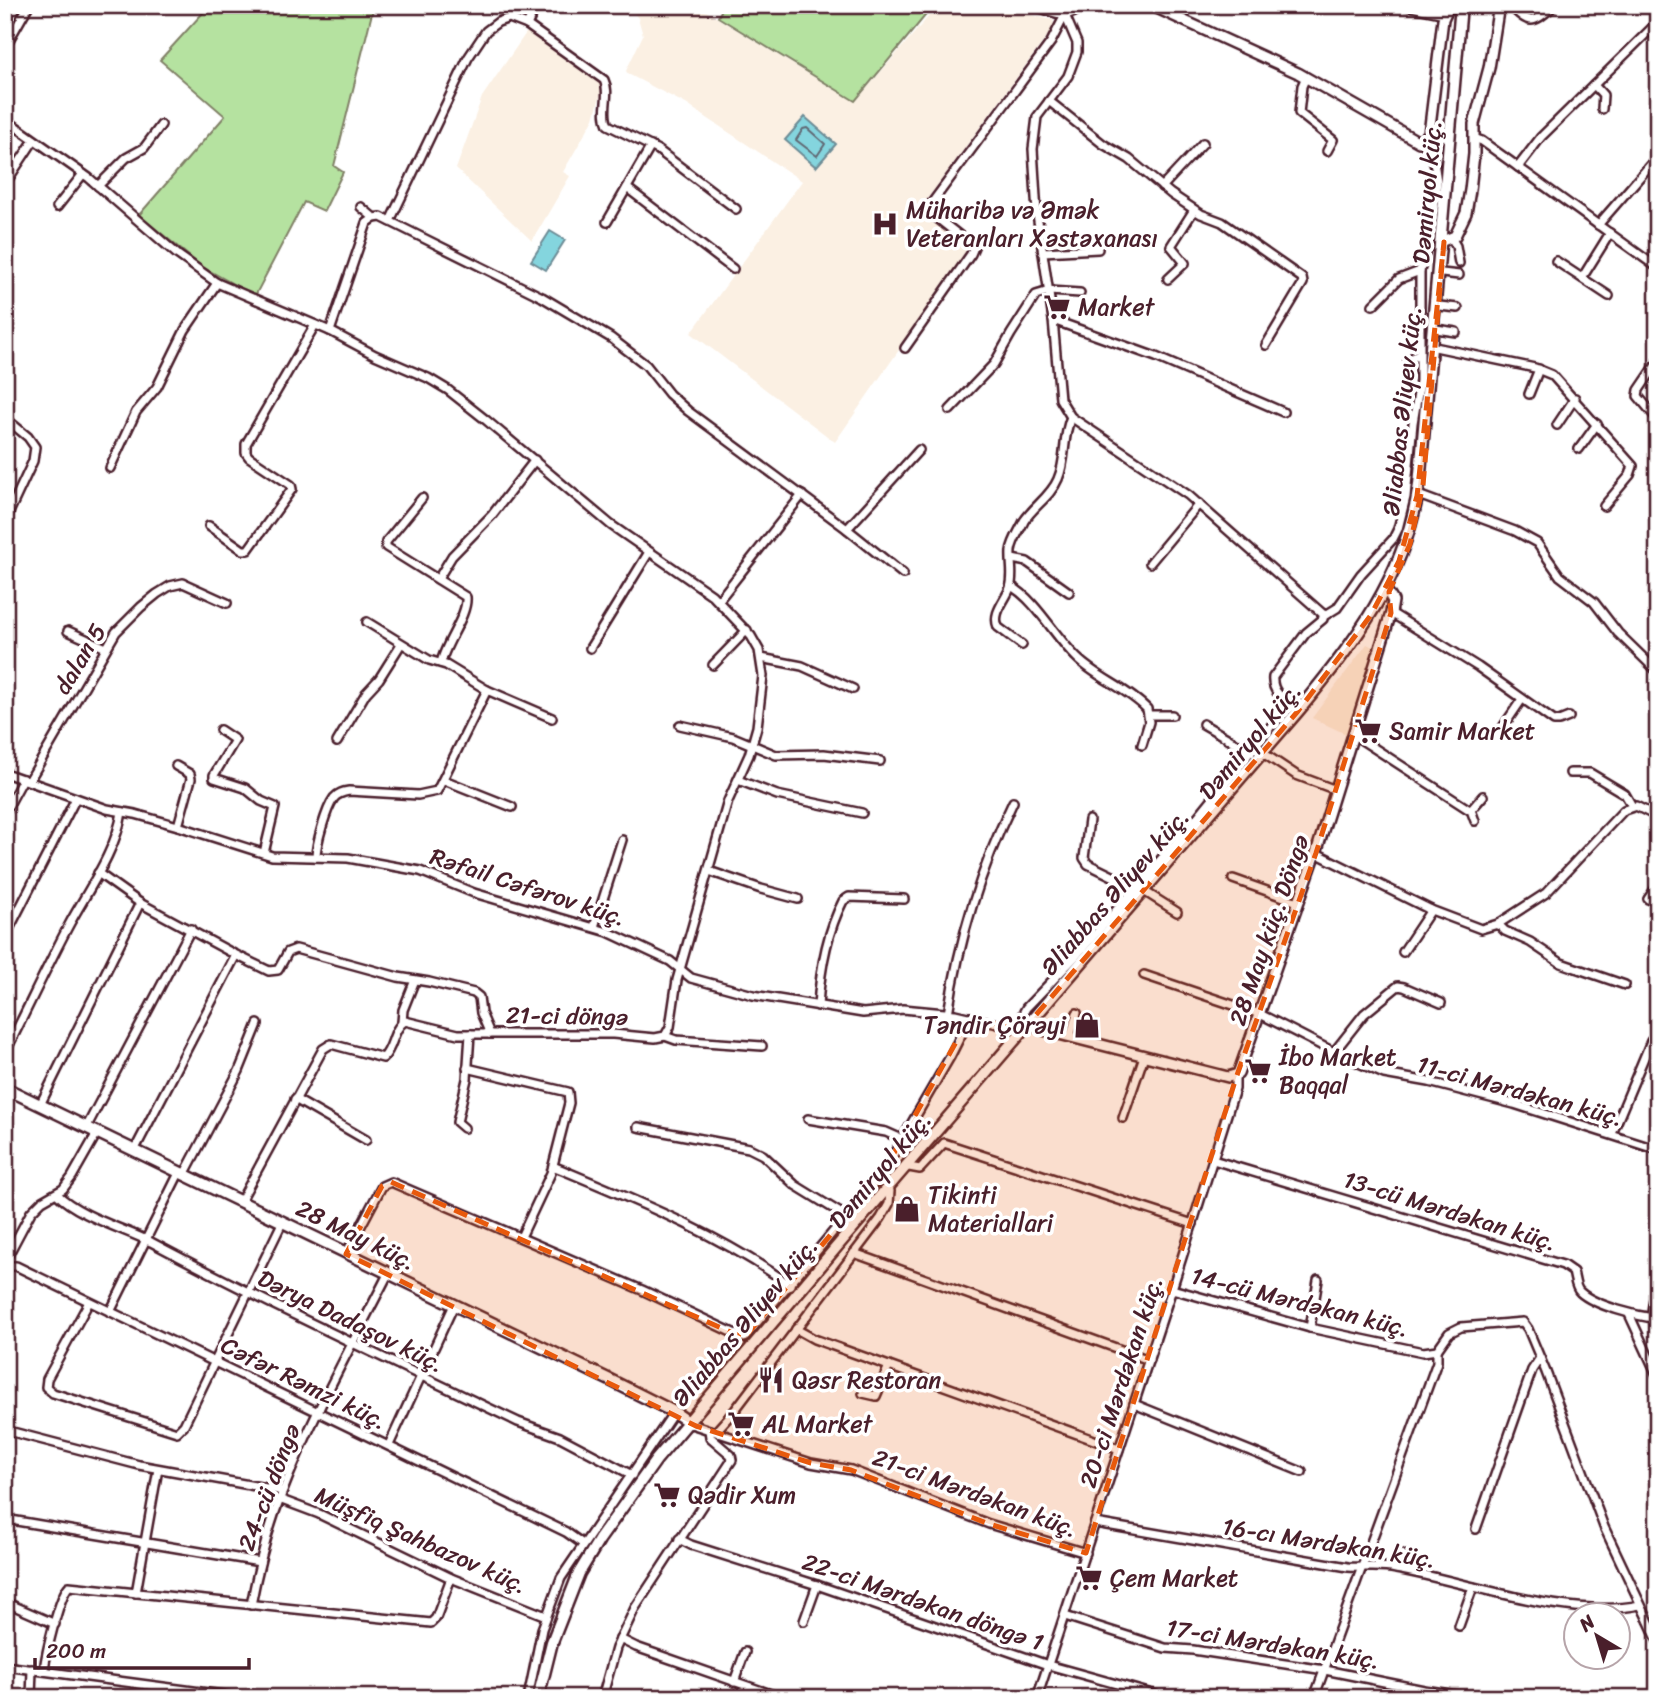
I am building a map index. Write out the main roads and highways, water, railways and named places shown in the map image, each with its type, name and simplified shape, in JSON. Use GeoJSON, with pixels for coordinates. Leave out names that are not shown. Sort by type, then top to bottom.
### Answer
{"type":"FeatureCollection","features":[{"type":"Feature","properties":{"kind":"main road","name":"Əliabbas Əliyev küç."},"geometry":{"type":"LineString","coordinates":[[541,1698],[560,1617],[584,1564],[635,1488],[1027,1023],[1298,711],[1370,615],[1389,582],[1406,543],[1419,485],[1446,241],[1463,5]]}},
{"type":"Feature","properties":{"kind":"main road","name":"Dəmiryol küç."},"geometry":{"type":"LineString","coordinates":[[1142,890],[1266,755],[1332,675],[1388,593],[1409,544],[1421,496],[1446,241]]}},
{"type":"Feature","properties":{"kind":"main road","name":"Dəmiryol küç."},"geometry":{"type":"LineString","coordinates":[[689,1423],[890,1191],[1027,1023]]}},
{"type":"Feature","properties":{"kind":"main road","name":"28 May küç."},"geometry":{"type":"LineString","coordinates":[[5,1088],[674,1412],[689,1423]]}},
{"type":"Feature","properties":{"kind":"water"},"geometry":{"type":"Polygon","coordinates":[[[805,117],[836,144],[816,167],[785,140],[805,117]]]}},
{"type":"Feature","properties":{"kind":"water"},"geometry":{"type":"Polygon","coordinates":[[[550,231],[565,240],[546,270],[531,261],[550,231]]]}},
{"type":"Feature","properties":{"kind":"place","name":"Müharibə və Əmək Veteranları Xəstəxanası"},"geometry":{"type":"Point","coordinates":[885,224]}},
{"type":"Feature","properties":{"kind":"place","name":"Market"},"geometry":{"type":"Point","coordinates":[1057,307]}},
{"type":"Feature","properties":{"kind":"place","name":"Samir Market"},"geometry":{"type":"Point","coordinates":[1368,731]}},
{"type":"Feature","properties":{"kind":"place","name":"Təndir Çörəyi"},"geometry":{"type":"Point","coordinates":[1087,1025]}},
{"type":"Feature","properties":{"kind":"place","name":"İbo Market Baqqal"},"geometry":{"type":"Point","coordinates":[1258,1071]}},
{"type":"Feature","properties":{"kind":"place","name":"Tikinti Materiallari"},"geometry":{"type":"Point","coordinates":[907,1209]}},
{"type":"Feature","properties":{"kind":"place","name":"Qəsr Restoran"},"geometry":{"type":"Point","coordinates":[771,1380]}},
{"type":"Feature","properties":{"kind":"place","name":"AL Market"},"geometry":{"type":"Point","coordinates":[741,1424]}},
{"type":"Feature","properties":{"kind":"place","name":"Qədir Xum"},"geometry":{"type":"Point","coordinates":[667,1495]}},
{"type":"Feature","properties":{"kind":"place","name":"Çem Market"},"geometry":{"type":"Point","coordinates":[1089,1578]}}]}
